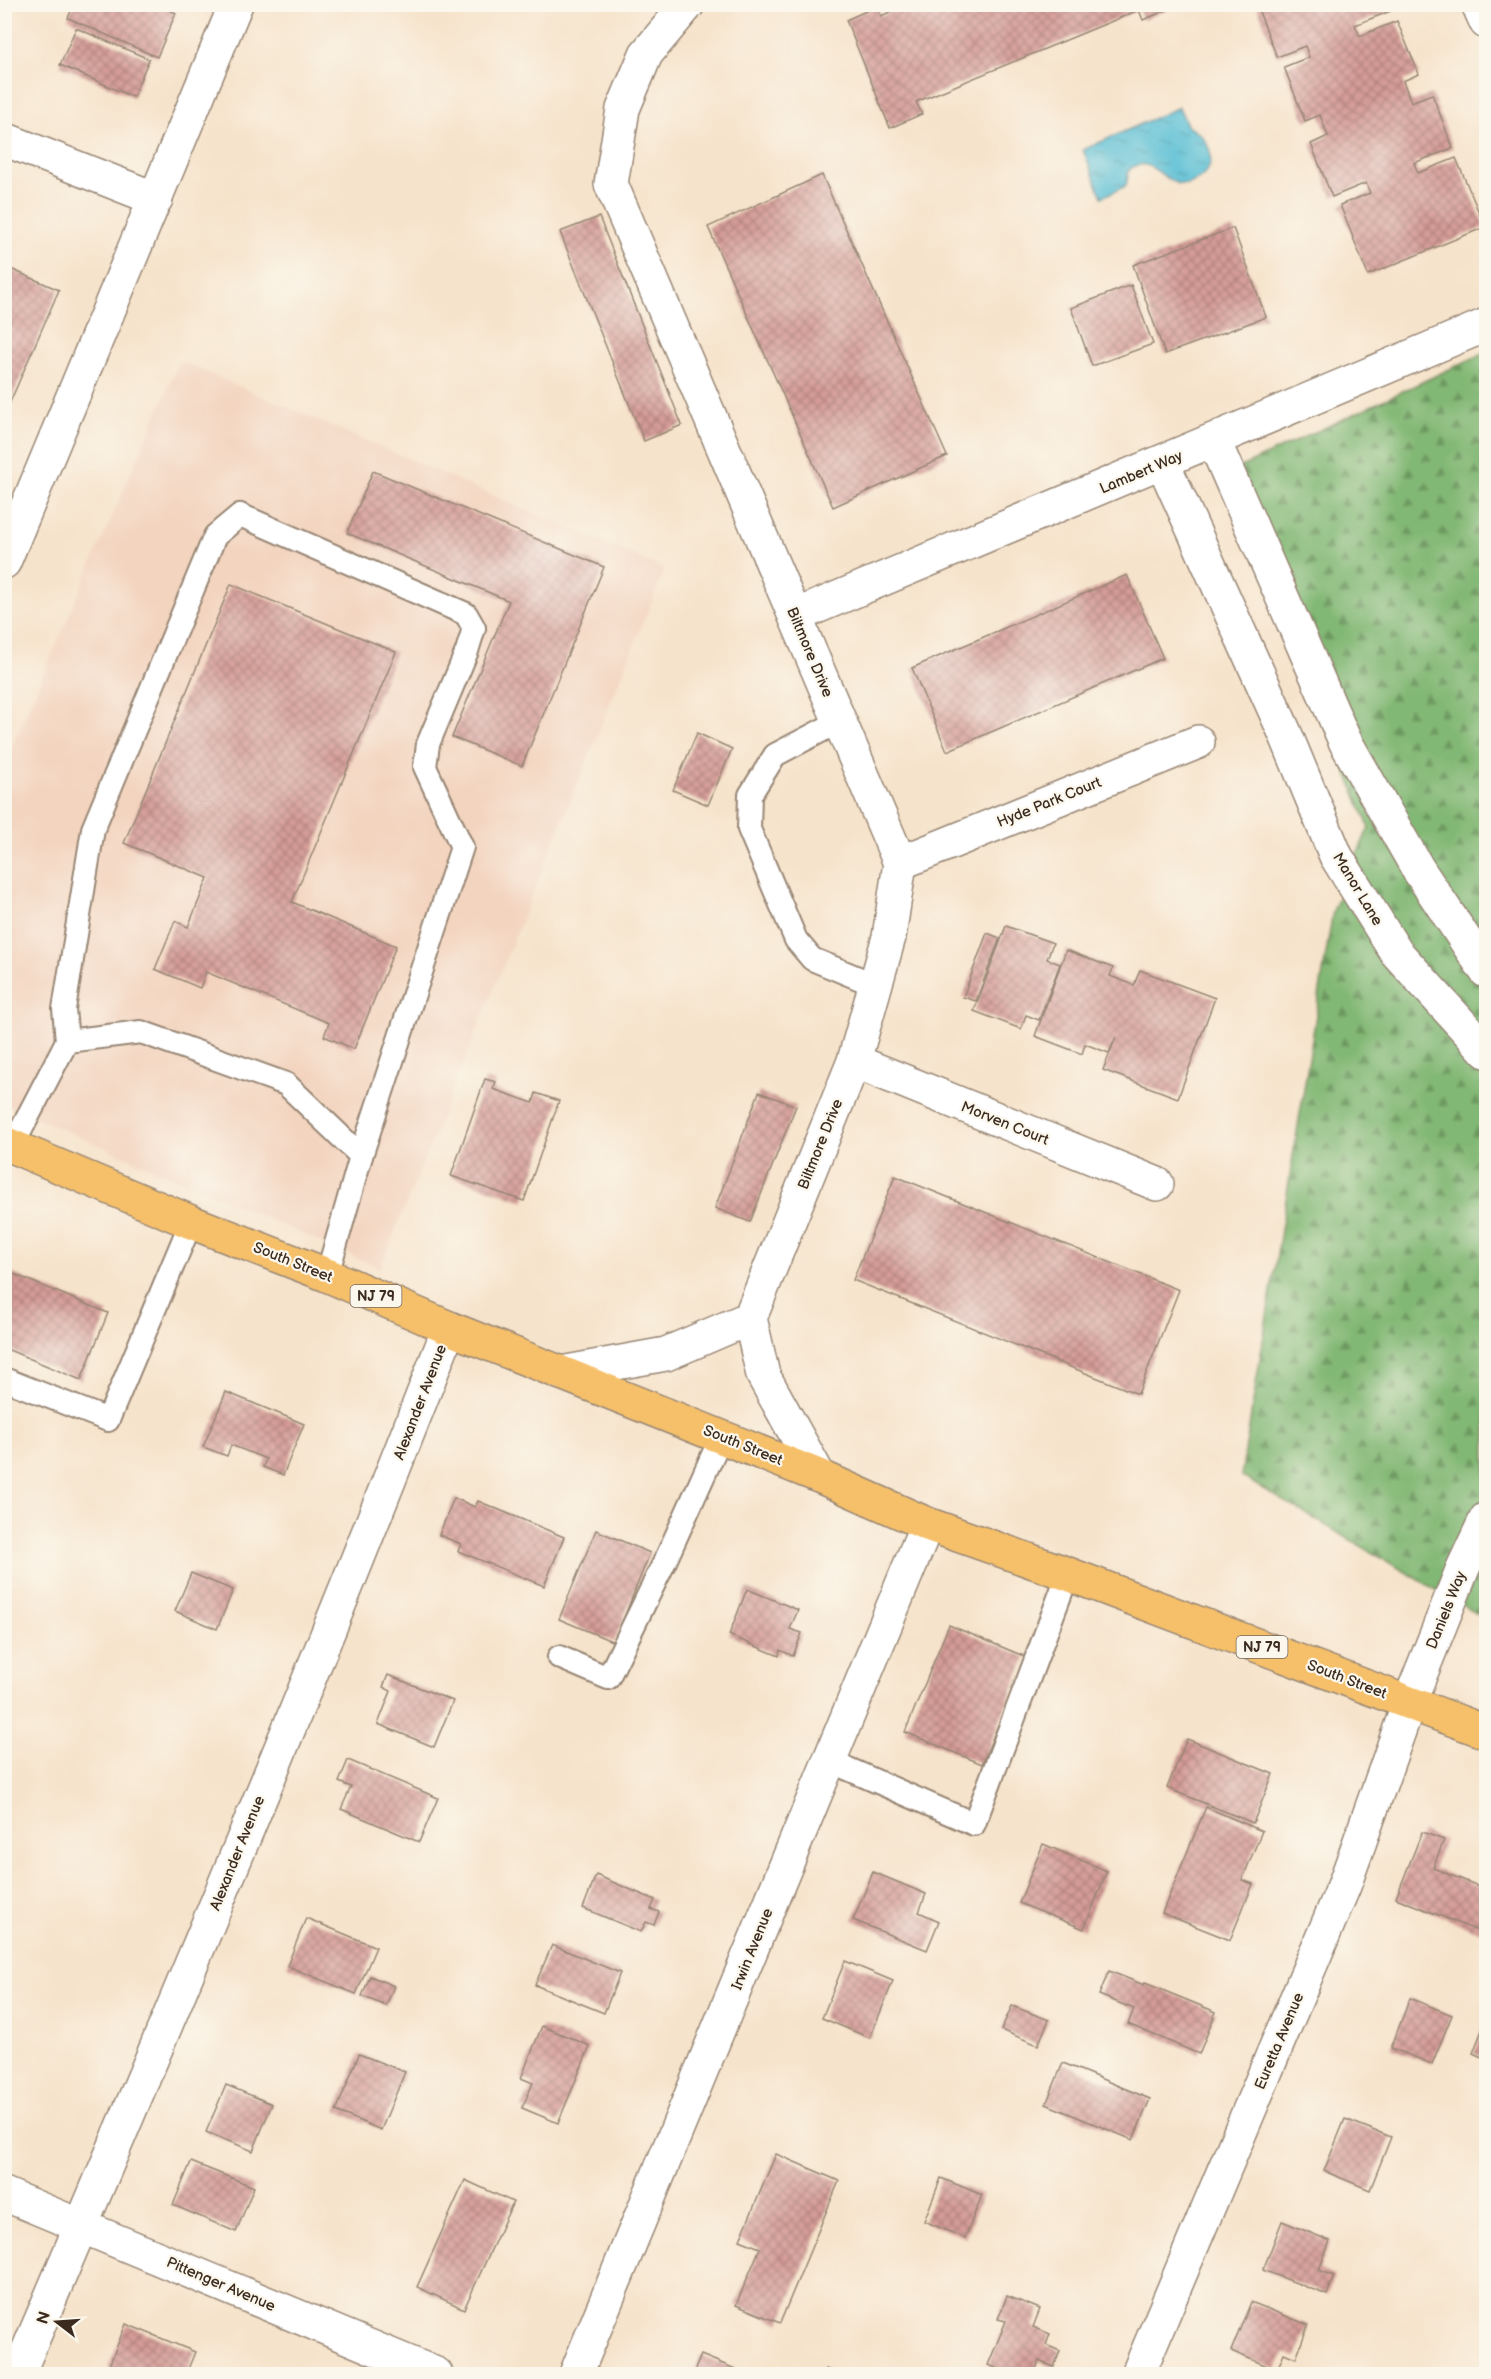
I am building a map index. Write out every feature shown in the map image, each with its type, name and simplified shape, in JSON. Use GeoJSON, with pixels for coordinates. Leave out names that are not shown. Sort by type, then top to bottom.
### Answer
{"type":"FeatureCollection","features":[{"type":"Feature","properties":{"kind":"main road","name":"South Street"},"geometry":{"type":"LineString","coordinates":[[8,1145],[191,1222],[327,1275],[449,1328],[819,1476],[927,1524],[1068,1574],[1486,1732]]}},
{"type":"Feature","properties":{"kind":"street"},"geometry":{"type":"LineString","coordinates":[[4,562],[236,4]]}},
{"type":"Feature","properties":{"kind":"street","name":"Biltmore Drive"},"geometry":{"type":"LineString","coordinates":[[688,4],[646,54],[641,65],[623,109],[610,184],[900,863],[889,937],[854,1062],[750,1318]]}},
{"type":"Feature","properties":{"kind":"street"},"geometry":{"type":"LineString","coordinates":[[1478,4],[1486,22]]}},
{"type":"Feature","properties":{"kind":"street"},"geometry":{"type":"LineString","coordinates":[[4,139],[156,199]]}},
{"type":"Feature","properties":{"kind":"street","name":"Lambert Way"},"geometry":{"type":"LineString","coordinates":[[795,616],[1163,463],[1486,325]]}},
{"type":"Feature","properties":{"kind":"street"},"geometry":{"type":"LineString","coordinates":[[1214,441],[1346,741],[1418,869],[1486,971]]}},
{"type":"Feature","properties":{"kind":"street","name":"Manor Lane"},"geometry":{"type":"LineString","coordinates":[[1163,463],[1336,856],[1396,952],[1486,1051]]}},
{"type":"Feature","properties":{"kind":"street"},"geometry":{"type":"LineString","coordinates":[[1270,702],[1319,682]]}},
{"type":"Feature","properties":{"kind":"street","name":"Hyde Park Court"},"geometry":{"type":"LineString","coordinates":[[900,863],[1198,742]]}},
{"type":"Feature","properties":{"kind":"street","name":"Morven Court"},"geometry":{"type":"LineString","coordinates":[[854,1062],[1157,1184]]}},
{"type":"Feature","properties":{"kind":"street"},"geometry":{"type":"LineString","coordinates":[[561,1373],[666,1354],[750,1318],[763,1375],[819,1476]]}},
{"type":"Feature","properties":{"kind":"street","name":"Alexander Avenue"},"geometry":{"type":"LineString","coordinates":[[18,2374],[82,2226],[375,1518],[449,1328]]}},
{"type":"Feature","properties":{"kind":"street","name":"Daniels Way"},"geometry":{"type":"LineString","coordinates":[[1409,1703],[1463,1568],[1486,1519]]}},
{"type":"Feature","properties":{"kind":"street","name":"Irwin Avenue"},"geometry":{"type":"LineString","coordinates":[[576,2374],[927,1524]]}},
{"type":"Feature","properties":{"kind":"street","name":"Euretta Avenue"},"geometry":{"type":"LineString","coordinates":[[1138,2374],[1344,1886],[1409,1703]]}},
{"type":"Feature","properties":{"kind":"street","name":"Pittenger Avenue"},"geometry":{"type":"LineString","coordinates":[[4,2194],[436,2374]]}},
{"type":"Feature","properties":{"kind":"lane"},"geometry":{"type":"LineString","coordinates":[[8,1145],[67,1041],[64,1009],[93,828],[215,537],[240,515],[466,614],[474,628],[428,744],[425,767],[462,847],[361,1156],[327,1275]]}},
{"type":"Feature","properties":{"kind":"lane"},"geometry":{"type":"LineString","coordinates":[[840,721],[775,755],[750,795],[749,829],[796,940],[812,959],[875,985]]}},
{"type":"Feature","properties":{"kind":"lane"},"geometry":{"type":"LineString","coordinates":[[67,1041],[141,1032],[286,1084],[361,1156]]}},
{"type":"Feature","properties":{"kind":"lane"},"geometry":{"type":"LineString","coordinates":[[4,1379],[108,1420],[191,1222]]}},
{"type":"Feature","properties":{"kind":"lane"},"geometry":{"type":"LineString","coordinates":[[559,1657],[608,1678],[666,1559],[721,1437]]}},
{"type":"Feature","properties":{"kind":"lane"},"geometry":{"type":"LineString","coordinates":[[830,1761],[974,1824],[1068,1574]]}},
{"type":"Feature","properties":{"kind":"shaded area"},"geometry":{"type":"Polygon","coordinates":[[[180,361],[665,569],[380,1268],[5,1104],[5,762],[180,361]]]}},
{"type":"Feature","properties":{"kind":"green space"},"geometry":{"type":"Polygon","coordinates":[[[1486,352],[1486,1619],[1241,1476],[1333,911],[1369,827],[1224,475],[1486,352]]]}},
{"type":"Feature","properties":{"kind":"water"},"geometry":{"type":"Polygon","coordinates":[[[1179,107],[1188,127],[1204,139],[1208,147],[1210,163],[1207,171],[1201,178],[1182,184],[1166,178],[1145,165],[1137,165],[1129,170],[1126,186],[1102,197],[1083,150],[1179,107]]]}},
{"type":"Feature","properties":{"kind":"building"},"geometry":{"type":"Polygon","coordinates":[[[74,4],[166,4],[165,8],[176,13],[157,57],[68,18],[74,4]]]}},
{"type":"Feature","properties":{"kind":"building"},"geometry":{"type":"Polygon","coordinates":[[[908,4],[1171,4],[1172,8],[1143,20],[1139,10],[916,102],[922,114],[890,128],[846,20],[877,6],[881,16],[908,4]]]}},
{"type":"Feature","properties":{"kind":"building"},"geometry":{"type":"Polygon","coordinates":[[[1256,4],[1391,4],[1393,10],[1355,25],[1360,36],[1397,21],[1419,74],[1403,81],[1411,102],[1432,94],[1453,148],[1414,163],[1418,173],[1456,158],[1485,227],[1368,275],[1340,205],[1370,193],[1366,183],[1332,197],[1311,144],[1328,136],[1320,115],[1305,121],[1284,67],[1309,57],[1305,46],[1277,57],[1256,4]]]}},
{"type":"Feature","properties":{"kind":"building"},"geometry":{"type":"Polygon","coordinates":[[[76,28],[149,59],[133,97],[60,65],[76,28]]]}},
{"type":"Feature","properties":{"kind":"building"},"geometry":{"type":"Polygon","coordinates":[[[822,175],[947,456],[833,507],[708,227],[822,175]]]}},
{"type":"Feature","properties":{"kind":"building"},"geometry":{"type":"Polygon","coordinates":[[[599,217],[682,425],[644,441],[560,232],[599,217]]]}},
{"type":"Feature","properties":{"kind":"building"},"geometry":{"type":"Polygon","coordinates":[[[1233,228],[1266,317],[1165,354],[1133,265],[1233,228]]]}},
{"type":"Feature","properties":{"kind":"building"},"geometry":{"type":"Polygon","coordinates":[[[4,266],[59,290],[4,416],[4,266]]]}},
{"type":"Feature","properties":{"kind":"building"},"geometry":{"type":"Polygon","coordinates":[[[1131,285],[1153,344],[1092,366],[1071,308],[1131,285]]]}},
{"type":"Feature","properties":{"kind":"building"},"geometry":{"type":"Polygon","coordinates":[[[373,471],[604,567],[522,766],[452,737],[509,601],[347,533],[373,471]]]}},
{"type":"Feature","properties":{"kind":"building"},"geometry":{"type":"Polygon","coordinates":[[[1127,575],[1163,658],[947,751],[912,668],[1127,575]]]}},
{"type":"Feature","properties":{"kind":"building"},"geometry":{"type":"Polygon","coordinates":[[[231,584],[396,652],[292,902],[396,946],[354,1049],[324,1036],[329,1023],[206,972],[200,988],[155,969],[175,921],[188,927],[208,878],[124,843],[231,584]]]}},
{"type":"Feature","properties":{"kind":"building"},"geometry":{"type":"Polygon","coordinates":[[[697,733],[732,749],[708,805],[673,790],[697,733]]]}},
{"type":"Feature","properties":{"kind":"building"},"geometry":{"type":"Polygon","coordinates":[[[1006,926],[1053,943],[1047,959],[1060,964],[1039,1020],[1026,1015],[1021,1029],[974,1011],[1006,926]]]}},
{"type":"Feature","properties":{"kind":"building"},"geometry":{"type":"Polygon","coordinates":[[[987,933],[1000,938],[976,1001],[963,997],[987,933]]]}},
{"type":"Feature","properties":{"kind":"building"},"geometry":{"type":"Polygon","coordinates":[[[1066,950],[1113,968],[1110,976],[1134,985],[1140,970],[1215,998],[1178,1098],[1103,1070],[1116,1037],[1109,1053],[1085,1044],[1082,1054],[1035,1036],[1066,950]]]}},
{"type":"Feature","properties":{"kind":"building"},"geometry":{"type":"Polygon","coordinates":[[[485,1079],[496,1082],[493,1089],[533,1103],[536,1093],[559,1101],[524,1201],[451,1176],[485,1079]]]}},
{"type":"Feature","properties":{"kind":"building"},"geometry":{"type":"Polygon","coordinates":[[[759,1092],[796,1106],[750,1222],[715,1208],[759,1092]]]}},
{"type":"Feature","properties":{"kind":"building"},"geometry":{"type":"Polygon","coordinates":[[[895,1176],[1179,1290],[1138,1394],[853,1280],[895,1176]]]}},
{"type":"Feature","properties":{"kind":"building"},"geometry":{"type":"Polygon","coordinates":[[[4,1270],[108,1313],[81,1380],[4,1348],[4,1270]]]}},
{"type":"Feature","properties":{"kind":"building"},"geometry":{"type":"Polygon","coordinates":[[[226,1392],[304,1424],[283,1475],[263,1467],[266,1459],[231,1445],[227,1456],[203,1447],[226,1392]]]}},
{"type":"Feature","properties":{"kind":"building"},"geometry":{"type":"Polygon","coordinates":[[[454,1498],[475,1507],[478,1501],[564,1537],[544,1586],[458,1551],[461,1544],[439,1535],[454,1498]]]}},
{"type":"Feature","properties":{"kind":"building"},"geometry":{"type":"Polygon","coordinates":[[[596,1530],[650,1553],[614,1642],[559,1619],[596,1530]]]}},
{"type":"Feature","properties":{"kind":"building"},"geometry":{"type":"Polygon","coordinates":[[[191,1573],[233,1590],[217,1629],[175,1611],[191,1573]]]}},
{"type":"Feature","properties":{"kind":"building"},"geometry":{"type":"Polygon","coordinates":[[[747,1589],[798,1610],[790,1629],[802,1633],[793,1656],[780,1650],[779,1656],[729,1635],[747,1589]]]}},
{"type":"Feature","properties":{"kind":"building"},"geometry":{"type":"Polygon","coordinates":[[[949,1625],[1026,1657],[982,1764],[905,1732],[949,1625]]]}},
{"type":"Feature","properties":{"kind":"building"},"geometry":{"type":"Polygon","coordinates":[[[388,1675],[453,1701],[434,1747],[378,1724],[391,1691],[383,1687],[388,1675]]]}},
{"type":"Feature","properties":{"kind":"building"},"geometry":{"type":"Polygon","coordinates":[[[1187,1739],[1273,1774],[1253,1823],[1167,1788],[1187,1739]]]}},
{"type":"Feature","properties":{"kind":"building"},"geometry":{"type":"Polygon","coordinates":[[[348,1760],[438,1798],[419,1842],[341,1809],[351,1787],[339,1782],[348,1760]]]}},
{"type":"Feature","properties":{"kind":"building"},"geometry":{"type":"Polygon","coordinates":[[[1206,1807],[1262,1831],[1242,1880],[1253,1884],[1230,1940],[1162,1913],[1206,1807]]]}},
{"type":"Feature","properties":{"kind":"building"},"geometry":{"type":"Polygon","coordinates":[[[1422,1832],[1444,1840],[1433,1868],[1486,1889],[1486,1923],[1483,1933],[1396,1898],[1422,1832]]]}},
{"type":"Feature","properties":{"kind":"building"},"geometry":{"type":"Polygon","coordinates":[[[1043,1844],[1107,1871],[1084,1929],[1019,1903],[1043,1844]]]}},
{"type":"Feature","properties":{"kind":"building"},"geometry":{"type":"Polygon","coordinates":[[[873,1872],[926,1894],[919,1912],[939,1921],[927,1950],[853,1920],[873,1872]]]}},
{"type":"Feature","properties":{"kind":"building"},"geometry":{"type":"Polygon","coordinates":[[[596,1875],[655,1900],[651,1909],[659,1912],[654,1925],[646,1922],[641,1932],[583,1908],[596,1875]]]}},
{"type":"Feature","properties":{"kind":"building"},"geometry":{"type":"Polygon","coordinates":[[[306,1918],[376,1947],[356,1994],[287,1966],[306,1918]]]}},
{"type":"Feature","properties":{"kind":"building"},"geometry":{"type":"Polygon","coordinates":[[[552,1945],[620,1973],[604,2013],[535,1985],[552,1945]]]}},
{"type":"Feature","properties":{"kind":"building"},"geometry":{"type":"Polygon","coordinates":[[[845,1961],[893,1981],[870,2038],[822,2018],[845,1961]]]}},
{"type":"Feature","properties":{"kind":"building"},"geometry":{"type":"Polygon","coordinates":[[[1109,1971],[1216,2012],[1199,2054],[1128,2024],[1134,2009],[1099,1995],[1109,1971]]]}},
{"type":"Feature","properties":{"kind":"building"},"geometry":{"type":"Polygon","coordinates":[[[370,1976],[394,1986],[386,2006],[362,1996],[370,1976]]]}},
{"type":"Feature","properties":{"kind":"building"},"geometry":{"type":"Polygon","coordinates":[[[1410,1998],[1452,2015],[1432,2064],[1391,2048],[1410,1998]]]}},
{"type":"Feature","properties":{"kind":"building"},"geometry":{"type":"Polygon","coordinates":[[[1012,2006],[1049,2020],[1038,2045],[1001,2030],[1012,2006]]]}},
{"type":"Feature","properties":{"kind":"building"},"geometry":{"type":"Polygon","coordinates":[[[1486,2020],[1486,2059],[1473,2053],[1486,2020]]]}},
{"type":"Feature","properties":{"kind":"building"},"geometry":{"type":"Polygon","coordinates":[[[542,2026],[590,2046],[558,2123],[522,2108],[533,2083],[521,2078],[542,2026]]]}},
{"type":"Feature","properties":{"kind":"building"},"geometry":{"type":"Polygon","coordinates":[[[359,2054],[405,2072],[381,2130],[336,2111],[359,2054]]]}},
{"type":"Feature","properties":{"kind":"building"},"geometry":{"type":"Polygon","coordinates":[[[1063,2063],[1150,2099],[1133,2140],[1046,2104],[1063,2063]]]}},
{"type":"Feature","properties":{"kind":"building"},"geometry":{"type":"Polygon","coordinates":[[[226,2085],[272,2104],[253,2151],[206,2132],[226,2085]]]}},
{"type":"Feature","properties":{"kind":"building"},"geometry":{"type":"Polygon","coordinates":[[[1345,2119],[1391,2137],[1370,2190],[1324,2171],[1345,2119]]]}},
{"type":"Feature","properties":{"kind":"building"},"geometry":{"type":"Polygon","coordinates":[[[776,2154],[839,2181],[780,2323],[736,2305],[760,2248],[740,2240],[776,2154]]]}},
{"type":"Feature","properties":{"kind":"building"},"geometry":{"type":"Polygon","coordinates":[[[191,2162],[254,2187],[236,2232],[173,2205],[191,2162]]]}},
{"type":"Feature","properties":{"kind":"building"},"geometry":{"type":"Polygon","coordinates":[[[941,2178],[982,2195],[965,2238],[924,2221],[941,2178]]]}},
{"type":"Feature","properties":{"kind":"building"},"geometry":{"type":"Polygon","coordinates":[[[465,2180],[513,2202],[464,2309],[417,2287],[465,2180]]]}},
{"type":"Feature","properties":{"kind":"building"},"geometry":{"type":"Polygon","coordinates":[[[1282,2221],[1330,2241],[1319,2270],[1334,2276],[1327,2295],[1263,2270],[1282,2221]]]}},
{"type":"Feature","properties":{"kind":"building"},"geometry":{"type":"Polygon","coordinates":[[[1007,2296],[1040,2309],[1033,2327],[1050,2334],[1046,2345],[1060,2351],[1054,2367],[1039,2361],[1034,2374],[1013,2374],[988,2365],[1006,2321],[998,2319],[1007,2296]]]}},
{"type":"Feature","properties":{"kind":"building"},"geometry":{"type":"Polygon","coordinates":[[[1251,2302],[1308,2325],[1296,2358],[1284,2353],[1277,2370],[1231,2351],[1251,2302]]]}},
{"type":"Feature","properties":{"kind":"building"},"geometry":{"type":"Polygon","coordinates":[[[126,2324],[195,2352],[186,2374],[125,2374],[108,2368],[126,2324]]]}},
{"type":"Feature","properties":{"kind":"building"},"geometry":{"type":"Polygon","coordinates":[[[701,2355],[723,2364],[748,2374],[693,2374],[701,2355]]]}},
{"type":"Feature","properties":{"kind":"building"},"geometry":{"type":"Polygon","coordinates":[[[826,2369],[840,2374],[824,2374],[826,2369]]]}}]}
